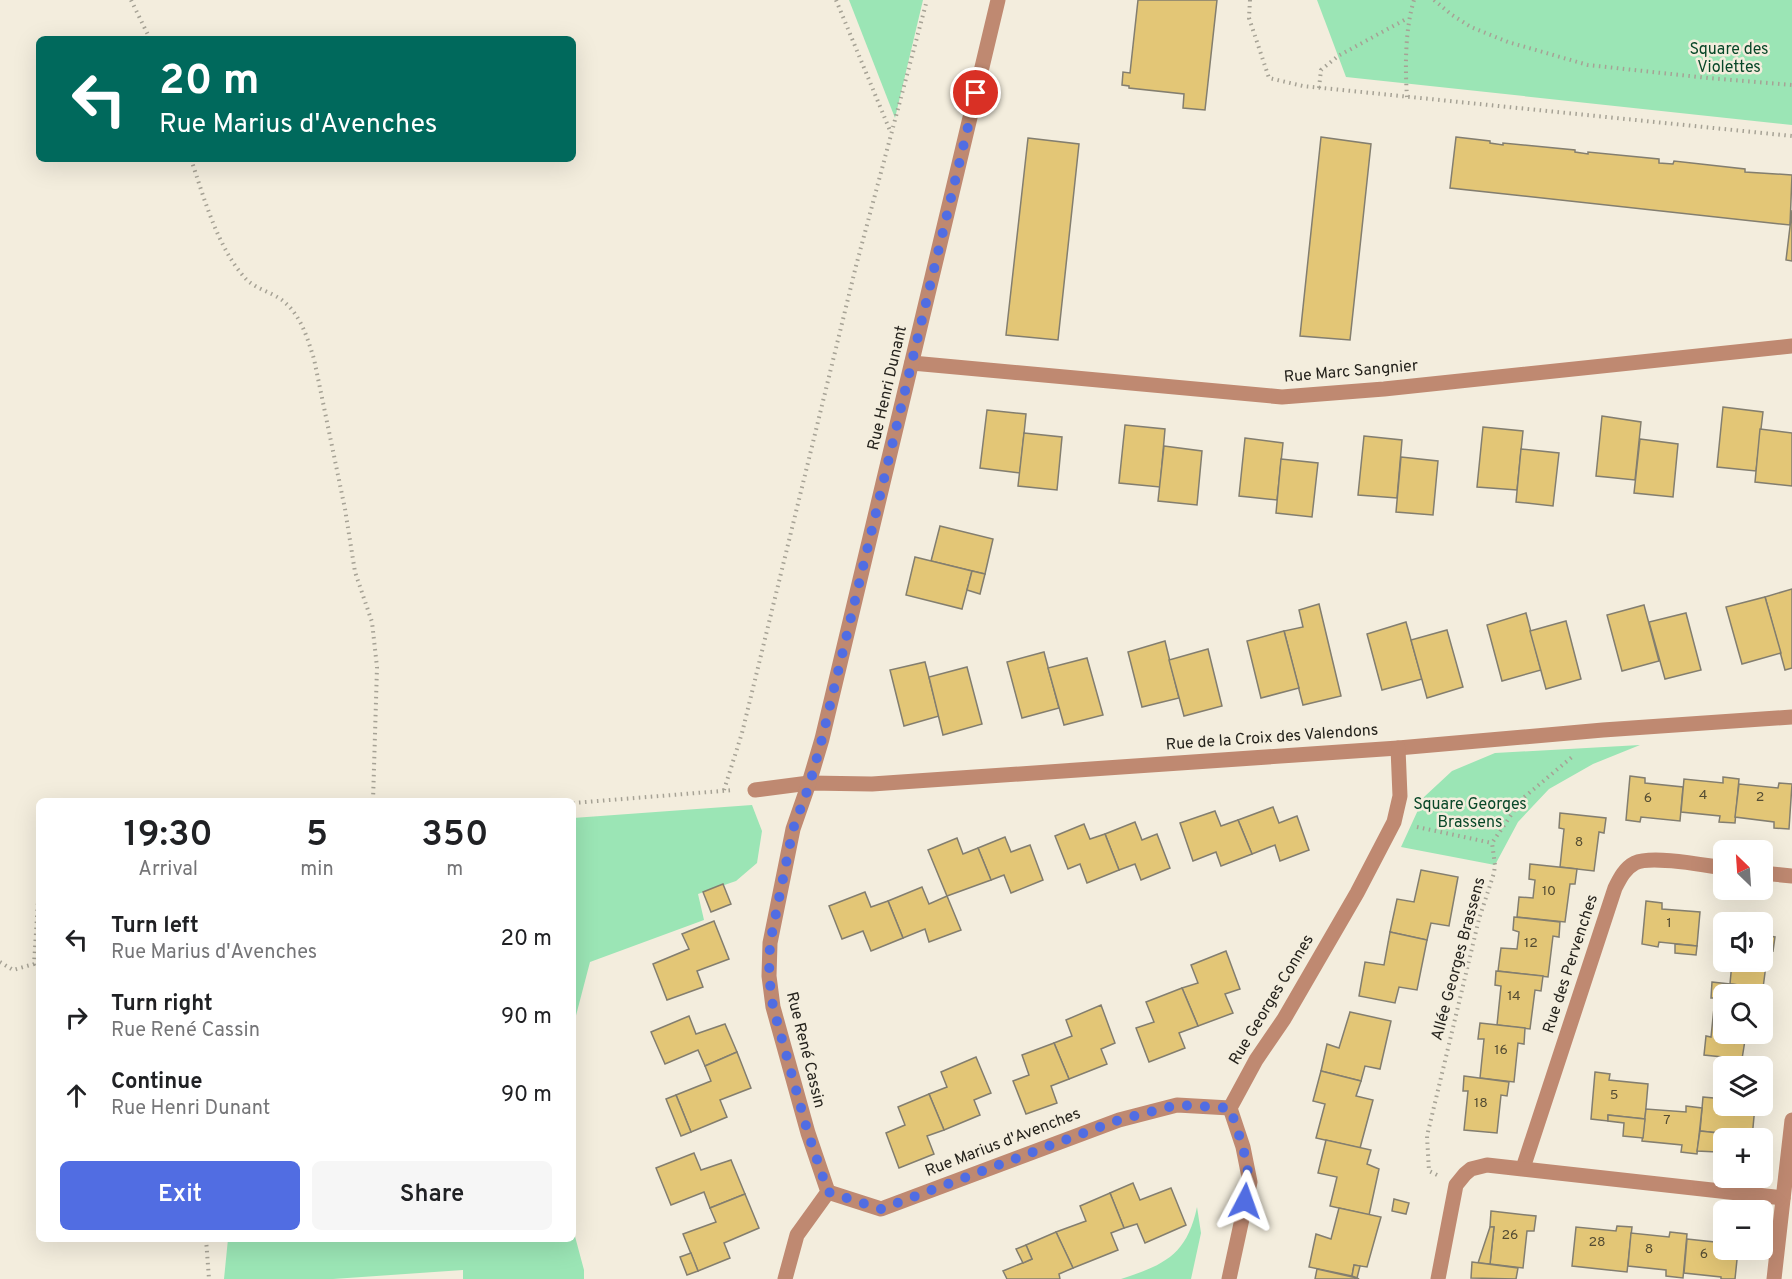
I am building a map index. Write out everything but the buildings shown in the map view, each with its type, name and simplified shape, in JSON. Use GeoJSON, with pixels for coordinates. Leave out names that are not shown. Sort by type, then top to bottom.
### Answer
{"type":"FeatureCollection","features":[{"type":"Feature","properties":{"kind":"street","name":"Rue Henri Dunant"},"geometry":{"type":"LineString","coordinates":[[810,783],[998,0]]}},
{"type":"Feature","properties":{"kind":"street","name":"Rue Marc Sangnier"},"geometry":{"type":"LineString","coordinates":[[912,363],[1282,397],[1384,389],[1792,346]]}},
{"type":"Feature","properties":{"kind":"street","name":"Rue de la Croix des Valendons"},"geometry":{"type":"LineString","coordinates":[[755,790],[810,783],[872,784],[1398,748],[1603,730],[1792,717]]}},
{"type":"Feature","properties":{"kind":"street","name":"Rue Georges Connes"},"geometry":{"type":"LineString","coordinates":[[1230,1108],[1256,1060],[1284,1019],[1358,893],[1394,822],[1400,796],[1398,748]]}},
{"type":"Feature","properties":{"kind":"street","name":"Rue René Cassin"},"geometry":{"type":"LineString","coordinates":[[810,783],[793,829],[770,943],[769,976],[773,1007],[808,1133],[828,1192]]}},
{"type":"Feature","properties":{"kind":"street","name":"Rue des Pervenches"},"geometry":{"type":"LineString","coordinates":[[1523,1168],[1615,888],[1622,875],[1634,863],[1646,859],[1713,867]]}},
{"type":"Feature","properties":{"kind":"street"},"geometry":{"type":"LineString","coordinates":[[1773,874],[1792,876]]}},
{"type":"Feature","properties":{"kind":"street","name":"Rue Marius d'Avenches"},"geometry":{"type":"LineString","coordinates":[[828,1192],[881,1209],[1119,1120],[1177,1105],[1230,1108]]}},
{"type":"Feature","properties":{"kind":"street"},"geometry":{"type":"LineString","coordinates":[[1229,1279],[1250,1182],[1243,1147],[1230,1108]]}},
{"type":"Feature","properties":{"kind":"street"},"geometry":{"type":"LineString","coordinates":[[1774,1279],[1792,1120]]}},
{"type":"Feature","properties":{"kind":"street"},"geometry":{"type":"LineString","coordinates":[[1438,1279],[1456,1185],[1465,1174],[1479,1166],[1523,1168],[1783,1198]]}},
{"type":"Feature","properties":{"kind":"street"},"geometry":{"type":"LineString","coordinates":[[784,1279],[797,1235],[828,1192]]}},
{"type":"Feature","properties":{"kind":"path"},"geometry":{"type":"LineString","coordinates":[[131,0],[149,36]]}},
{"type":"Feature","properties":{"kind":"path"},"geometry":{"type":"LineString","coordinates":[[836,0],[891,134]]}},
{"type":"Feature","properties":{"kind":"path"},"geometry":{"type":"LineString","coordinates":[[576,803],[724,790],[742,733],[853,277],[927,0]]}},
{"type":"Feature","properties":{"kind":"path"},"geometry":{"type":"LineString","coordinates":[[1250,0],[1249,18],[1269,78],[1319,88],[1792,136]]}},
{"type":"Feature","properties":{"kind":"path"},"geometry":{"type":"LineString","coordinates":[[1407,97],[1408,18],[1414,0]]}},
{"type":"Feature","properties":{"kind":"path"},"geometry":{"type":"LineString","coordinates":[[1434,0],[1471,27],[1508,42],[1588,65],[1792,85]]}},
{"type":"Feature","properties":{"kind":"path"},"geometry":{"type":"LineString","coordinates":[[1319,88],[1321,70],[1338,56],[1408,18]]}},
{"type":"Feature","properties":{"kind":"path"},"geometry":{"type":"LineString","coordinates":[[192,162],[217,232],[230,256],[247,280],[282,300],[298,317],[314,359],[345,509],[355,572],[372,622],[377,667],[373,798]]}},
{"type":"Feature","properties":{"kind":"path"},"geometry":{"type":"LineString","coordinates":[[1394,822],[1492,843],[1522,799],[1603,730]]}},
{"type":"Feature","properties":{"kind":"path","name":"Allée Georges Brassens"},"geometry":{"type":"LineString","coordinates":[[1456,1185],[1429,1171],[1427,1136],[1479,919],[1494,873],[1492,843]]}},
{"type":"Feature","properties":{"kind":"path"},"geometry":{"type":"LineString","coordinates":[[0,962],[13,970],[34,964],[36,933]]}},
{"type":"Feature","properties":{"kind":"path"},"geometry":{"type":"LineString","coordinates":[[206,1242],[209,1279]]}},
{"type":"Feature","properties":{"kind":"green space"},"geometry":{"type":"Polygon","coordinates":[[[849,0],[923,0],[895,118],[849,0]]]}},
{"type":"Feature","properties":{"kind":"green space","name":"Square des Violettes"},"geometry":{"type":"Polygon","coordinates":[[[1317,0],[1792,0],[1792,125],[1346,77],[1317,0]]]}},
{"type":"Feature","properties":{"kind":"green space","name":"Square Georges Brassens"},"geometry":{"type":"Polygon","coordinates":[[[1640,745],[1593,764],[1549,789],[1518,822],[1495,865],[1401,847],[1424,797],[1452,771],[1495,753],[1640,745]]]}},
{"type":"Feature","properties":{"kind":"green space"},"geometry":{"type":"Polygon","coordinates":[[[752,805],[762,831],[757,863],[736,881],[698,894],[704,920],[590,962],[576,1016],[576,818],[752,805]]]}},
{"type":"Feature","properties":{"kind":"green space"},"geometry":{"type":"Polygon","coordinates":[[[1197,1207],[1201,1233],[1191,1279],[1121,1279],[1150,1269],[1171,1256],[1187,1237],[1197,1207]]]}},
{"type":"Feature","properties":{"kind":"green space"},"geometry":{"type":"Polygon","coordinates":[[[576,1240],[584,1270],[584,1279],[463,1279],[463,1270],[333,1279],[224,1279],[228,1242],[576,1242],[576,1240]]]}},
{"type":"Feature","properties":{"kind":"route"},"geometry":{"type":"LineString","coordinates":[[976,93],[822,739],[810,783],[793,829],[770,943],[769,976],[773,1007],[808,1133],[828,1192],[881,1209],[1119,1120],[1177,1105],[1230,1108],[1243,1147],[1250,1182],[1245,1201]]}}]}
